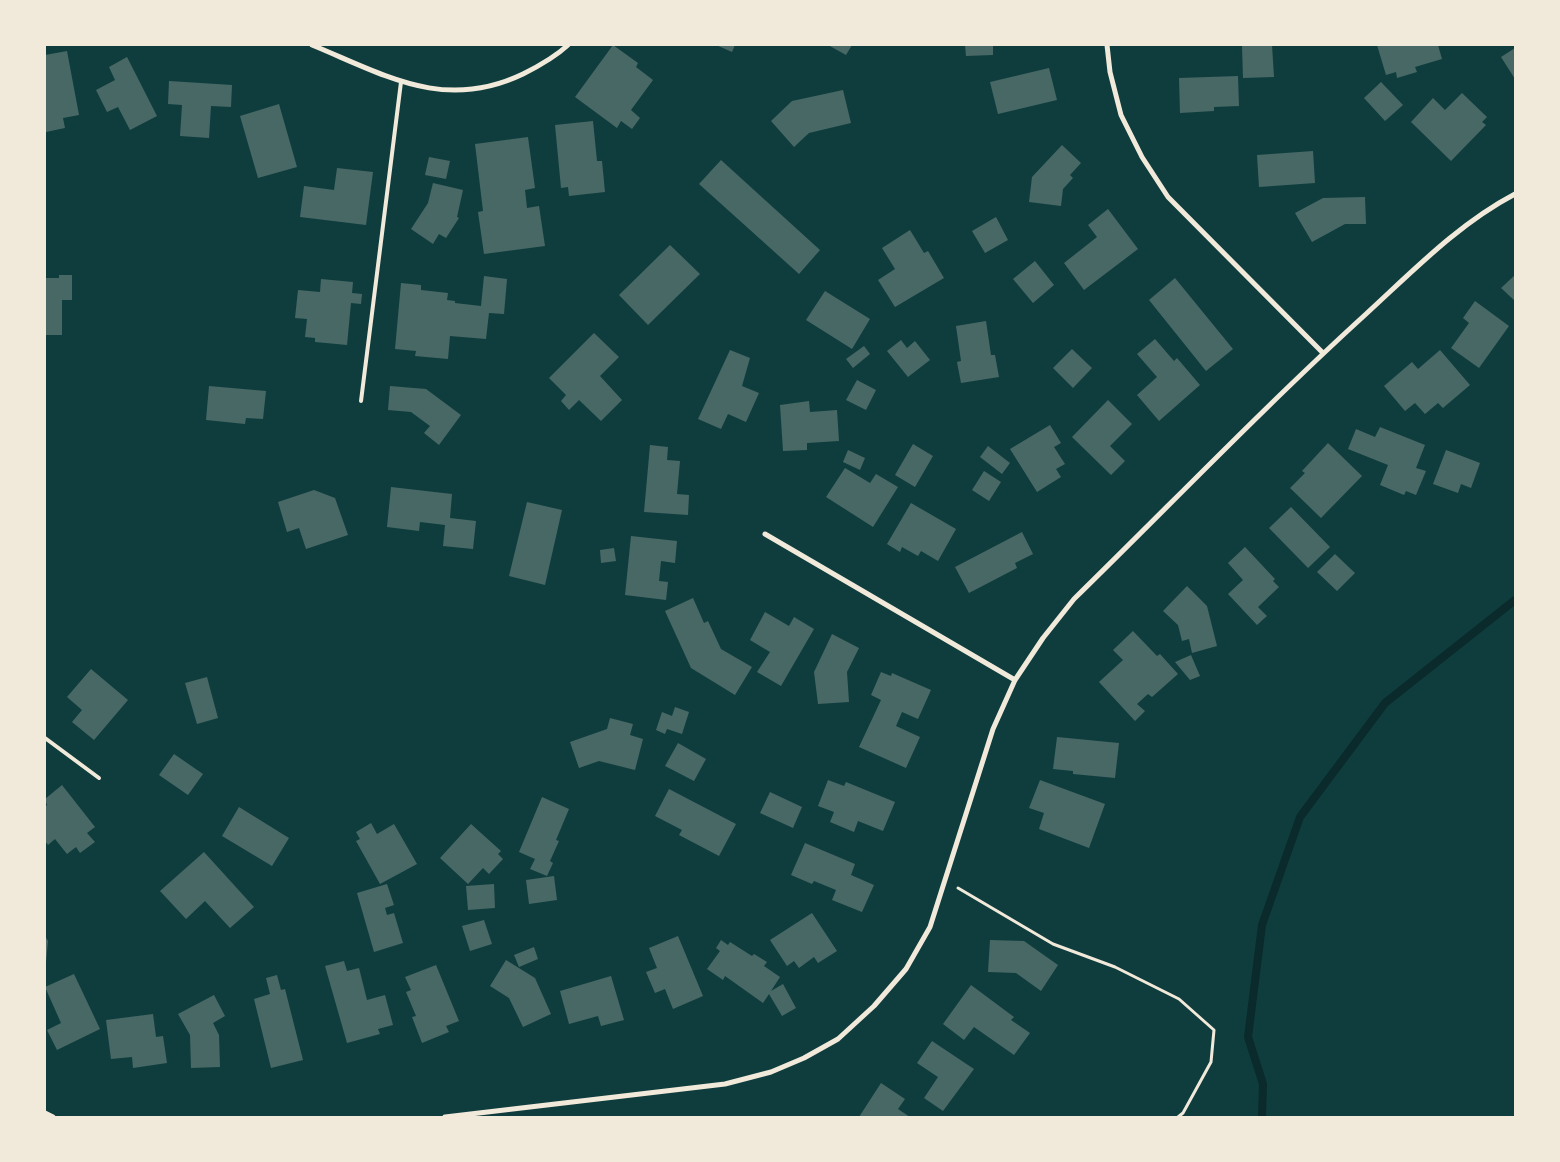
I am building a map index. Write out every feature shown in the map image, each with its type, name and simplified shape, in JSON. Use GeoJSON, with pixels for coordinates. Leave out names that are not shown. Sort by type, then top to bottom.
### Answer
{"type":"FeatureCollection","features":[{"type":"Feature","properties":{"kind":"street"},"geometry":{"type":"LineString","coordinates":[[312,45],[401,82],[431,90],[461,90],[501,84],[556,56],[568,45]]}},
{"type":"Feature","properties":{"kind":"street"},"geometry":{"type":"LineString","coordinates":[[1107,45],[1110,72],[1121,114],[1142,157],[1168,196],[1323,353]]}},
{"type":"Feature","properties":{"kind":"street"},"geometry":{"type":"LineString","coordinates":[[445,1117],[725,1084],[771,1072],[804,1058],[838,1039],[874,1006],[906,969],[930,927],[993,729],[1015,680],[1043,638],[1074,600],[1323,353],[1444,242],[1489,208],[1515,194]]}},
{"type":"Feature","properties":{"kind":"street"},"geometry":{"type":"LineString","coordinates":[[765,534],[1015,680]]}},
{"type":"Feature","properties":{"kind":"street"},"geometry":{"type":"LineString","coordinates":[[45,1113],[53,1117]]}},
{"type":"Feature","properties":{"kind":"lane"},"geometry":{"type":"LineString","coordinates":[[361,401],[401,82]]}},
{"type":"Feature","properties":{"kind":"lane"},"geometry":{"type":"LineString","coordinates":[[45,738],[98,778]]}},
{"type":"Feature","properties":{"kind":"path"},"geometry":{"type":"LineString","coordinates":[[944,880],[1000,911],[1053,944],[1114,967],[1179,999],[1214,1030],[1211,1062],[1183,1113],[1178,1117]]}},
{"type":"Feature","properties":{"kind":"building"},"geometry":{"type":"Polygon","coordinates":[[[613,45],[638,63],[636,67],[653,80],[631,110],[640,118],[632,129],[621,121],[617,128],[575,97],[613,45]]]}},
{"type":"Feature","properties":{"kind":"building"},"geometry":{"type":"Polygon","coordinates":[[[716,45],[735,45],[732,52],[716,45]]]}},
{"type":"Feature","properties":{"kind":"building"},"geometry":{"type":"Polygon","coordinates":[[[828,45],[852,45],[846,55],[828,45]]]}},
{"type":"Feature","properties":{"kind":"building"},"geometry":{"type":"Polygon","coordinates":[[[965,45],[993,45],[993,55],[966,56],[965,45]]]}},
{"type":"Feature","properties":{"kind":"building"},"geometry":{"type":"Polygon","coordinates":[[[1272,45],[1274,77],[1243,78],[1242,46],[1272,45]]]}},
{"type":"Feature","properties":{"kind":"building"},"geometry":{"type":"Polygon","coordinates":[[[1377,45],[1438,45],[1442,59],[1415,67],[1417,72],[1397,78],[1396,72],[1386,75],[1377,45]]]}},
{"type":"Feature","properties":{"kind":"building"},"geometry":{"type":"Polygon","coordinates":[[[1515,48],[1515,79],[1501,57],[1515,48]]]}},
{"type":"Feature","properties":{"kind":"building"},"geometry":{"type":"Polygon","coordinates":[[[67,51],[79,115],[63,118],[65,128],[46,132],[45,55],[67,51]]]}},
{"type":"Feature","properties":{"kind":"building"},"geometry":{"type":"Polygon","coordinates":[[[127,57],[157,116],[130,130],[118,107],[107,112],[96,90],[115,80],[109,67],[127,57]]]}},
{"type":"Feature","properties":{"kind":"building"},"geometry":{"type":"Polygon","coordinates":[[[1049,68],[1057,100],[998,114],[990,82],[1049,68]]]}},
{"type":"Feature","properties":{"kind":"building"},"geometry":{"type":"Polygon","coordinates":[[[1238,76],[1239,106],[1214,107],[1214,111],[1180,113],[1179,78],[1238,76]]]}},
{"type":"Feature","properties":{"kind":"building"},"geometry":{"type":"Polygon","coordinates":[[[169,81],[232,85],[231,107],[211,106],[209,138],[180,136],[182,105],[168,104],[169,81]]]}},
{"type":"Feature","properties":{"kind":"building"},"geometry":{"type":"Polygon","coordinates":[[[1381,82],[1403,105],[1385,121],[1364,98],[1381,82]]]}},
{"type":"Feature","properties":{"kind":"building"},"geometry":{"type":"Polygon","coordinates":[[[843,90],[851,123],[809,133],[794,147],[771,121],[792,101],[843,90]]]}},
{"type":"Feature","properties":{"kind":"building"},"geometry":{"type":"Polygon","coordinates":[[[1462,93],[1487,117],[1482,122],[1486,125],[1451,161],[1411,122],[1433,98],[1445,110],[1462,93]]]}},
{"type":"Feature","properties":{"kind":"building"},"geometry":{"type":"Polygon","coordinates":[[[279,104],[297,167],[258,178],[240,116],[279,104]]]}},
{"type":"Feature","properties":{"kind":"building"},"geometry":{"type":"Polygon","coordinates":[[[593,121],[597,161],[602,161],[605,192],[569,196],[568,187],[561,188],[555,125],[593,121]]]}},
{"type":"Feature","properties":{"kind":"building"},"geometry":{"type":"Polygon","coordinates":[[[528,137],[535,188],[525,190],[527,208],[539,206],[545,246],[484,254],[478,212],[483,211],[475,144],[528,137]]]}},
{"type":"Feature","properties":{"kind":"building"},"geometry":{"type":"Polygon","coordinates":[[[1062,145],[1081,163],[1070,175],[1073,178],[1063,189],[1061,206],[1029,202],[1032,177],[1062,145]]]}},
{"type":"Feature","properties":{"kind":"building"},"geometry":{"type":"Polygon","coordinates":[[[1313,151],[1315,183],[1259,187],[1257,155],[1313,151]]]}},
{"type":"Feature","properties":{"kind":"building"},"geometry":{"type":"Polygon","coordinates":[[[429,157],[450,161],[446,179],[425,175],[429,157]]]}},
{"type":"Feature","properties":{"kind":"building"},"geometry":{"type":"Polygon","coordinates":[[[721,160],[820,250],[799,274],[699,184],[721,160]]]}},
{"type":"Feature","properties":{"kind":"building"},"geometry":{"type":"Polygon","coordinates":[[[337,168],[373,172],[366,225],[300,217],[304,186],[334,190],[337,168]]]}},
{"type":"Feature","properties":{"kind":"building"},"geometry":{"type":"Polygon","coordinates":[[[433,183],[463,190],[457,217],[459,218],[446,238],[439,234],[433,244],[411,229],[428,203],[433,183]]]}},
{"type":"Feature","properties":{"kind":"building"},"geometry":{"type":"Polygon","coordinates":[[[1365,197],[1366,224],[1345,224],[1312,242],[1295,213],[1323,198],[1365,197]]]}},
{"type":"Feature","properties":{"kind":"building"},"geometry":{"type":"Polygon","coordinates":[[[1108,209],[1138,249],[1084,290],[1064,263],[1097,237],[1088,225],[1108,209]]]}},
{"type":"Feature","properties":{"kind":"building"},"geometry":{"type":"Polygon","coordinates":[[[996,217],[1008,240],[985,253],[972,231],[996,217]]]}},
{"type":"Feature","properties":{"kind":"building"},"geometry":{"type":"Polygon","coordinates":[[[910,230],[924,253],[928,251],[944,278],[895,307],[878,280],[895,269],[882,248],[910,230]]]}},
{"type":"Feature","properties":{"kind":"building"},"geometry":{"type":"Polygon","coordinates":[[[670,245],[700,274],[648,325],[619,295],[670,245]]]}},
{"type":"Feature","properties":{"kind":"building"},"geometry":{"type":"Polygon","coordinates":[[[1035,261],[1054,285],[1033,303],[1013,279],[1035,261]]]}},
{"type":"Feature","properties":{"kind":"building"},"geometry":{"type":"Polygon","coordinates":[[[59,275],[72,275],[72,300],[62,300],[62,335],[45,335],[45,278],[59,278],[59,275]]]}},
{"type":"Feature","properties":{"kind":"building"},"geometry":{"type":"Polygon","coordinates":[[[1515,275],[1515,301],[1501,288],[1515,275]]]}},
{"type":"Feature","properties":{"kind":"building"},"geometry":{"type":"Polygon","coordinates":[[[484,276],[507,279],[504,314],[489,313],[486,339],[450,336],[448,359],[415,356],[416,351],[395,349],[401,283],[421,285],[421,290],[448,293],[447,300],[455,301],[455,303],[481,306],[484,276]]]}},
{"type":"Feature","properties":{"kind":"building"},"geometry":{"type":"Polygon","coordinates":[[[1175,278],[1233,349],[1206,371],[1149,300],[1175,278]]]}},
{"type":"Feature","properties":{"kind":"building"},"geometry":{"type":"Polygon","coordinates":[[[321,279],[353,282],[352,293],[362,294],[361,304],[351,303],[347,345],[315,342],[315,338],[305,337],[307,319],[295,318],[298,290],[320,292],[321,279]]]}},
{"type":"Feature","properties":{"kind":"building"},"geometry":{"type":"Polygon","coordinates":[[[825,291],[870,319],[852,349],[806,320],[825,291]]]}},
{"type":"Feature","properties":{"kind":"building"},"geometry":{"type":"Polygon","coordinates":[[[1475,301],[1509,326],[1479,368],[1451,348],[1469,323],[1463,318],[1475,301]]]}},
{"type":"Feature","properties":{"kind":"building"},"geometry":{"type":"Polygon","coordinates":[[[986,321],[991,355],[995,355],[999,377],[961,383],[957,362],[961,361],[956,326],[986,321]]]}},
{"type":"Feature","properties":{"kind":"building"},"geometry":{"type":"Polygon","coordinates":[[[594,333],[619,357],[600,376],[622,400],[601,421],[579,400],[569,410],[561,401],[566,395],[549,378],[594,333]]]}},
{"type":"Feature","properties":{"kind":"building"},"geometry":{"type":"Polygon","coordinates":[[[1155,339],[1174,361],[1177,358],[1200,385],[1159,421],[1137,395],[1157,377],[1137,354],[1155,339]]]}},
{"type":"Feature","properties":{"kind":"building"},"geometry":{"type":"Polygon","coordinates":[[[901,340],[907,348],[915,341],[930,360],[908,377],[887,351],[901,340]]]}},
{"type":"Feature","properties":{"kind":"building"},"geometry":{"type":"Polygon","coordinates":[[[864,346],[870,354],[853,368],[846,359],[864,346]]]}},
{"type":"Feature","properties":{"kind":"building"},"geometry":{"type":"Polygon","coordinates":[[[1072,349],[1092,368],[1073,388],[1053,368],[1072,349]]]}},
{"type":"Feature","properties":{"kind":"building"},"geometry":{"type":"Polygon","coordinates":[[[730,350],[750,358],[742,386],[759,393],[746,422],[728,414],[721,429],[698,419],[730,350]]]}},
{"type":"Feature","properties":{"kind":"building"},"geometry":{"type":"Polygon","coordinates":[[[1440,350],[1470,385],[1443,408],[1438,403],[1425,414],[1415,403],[1405,411],[1384,386],[1412,362],[1418,369],[1440,350]]]}},
{"type":"Feature","properties":{"kind":"building"},"geometry":{"type":"Polygon","coordinates":[[[857,380],[876,390],[866,410],[846,400],[857,380]]]}},
{"type":"Feature","properties":{"kind":"building"},"geometry":{"type":"Polygon","coordinates":[[[209,386],[266,391],[263,419],[246,418],[245,424],[206,420],[209,386]]]}},
{"type":"Feature","properties":{"kind":"building"},"geometry":{"type":"Polygon","coordinates":[[[390,386],[426,389],[461,415],[439,445],[424,433],[430,426],[411,412],[388,410],[390,386]]]}},
{"type":"Feature","properties":{"kind":"building"},"geometry":{"type":"Polygon","coordinates":[[[1108,400],[1132,424],[1110,446],[1125,461],[1111,475],[1072,437],[1108,400]]]}},
{"type":"Feature","properties":{"kind":"building"},"geometry":{"type":"Polygon","coordinates":[[[809,401],[810,412],[837,410],[839,441],[807,443],[807,450],[783,451],[780,405],[809,401]]]}},
{"type":"Feature","properties":{"kind":"building"},"geometry":{"type":"Polygon","coordinates":[[[1050,425],[1061,443],[1054,447],[1065,464],[1056,469],[1061,477],[1037,492],[1010,449],[1050,425]]]}},
{"type":"Feature","properties":{"kind":"building"},"geometry":{"type":"Polygon","coordinates":[[[1380,427],[1425,445],[1416,468],[1426,471],[1416,495],[1406,491],[1404,495],[1380,485],[1388,465],[1348,449],[1356,429],[1375,437],[1380,427]]]}},
{"type":"Feature","properties":{"kind":"building"},"geometry":{"type":"Polygon","coordinates":[[[1328,443],[1362,476],[1321,518],[1290,488],[1305,473],[1302,471],[1328,443]]]}},
{"type":"Feature","properties":{"kind":"building"},"geometry":{"type":"Polygon","coordinates":[[[913,444],[933,456],[915,487],[895,475],[913,444]]]}},
{"type":"Feature","properties":{"kind":"building"},"geometry":{"type":"Polygon","coordinates":[[[650,445],[668,447],[667,460],[680,461],[677,494],[689,495],[688,515],[644,512],[650,445]]]}},
{"type":"Feature","properties":{"kind":"building"},"geometry":{"type":"Polygon","coordinates":[[[988,446],[1010,463],[1002,474],[980,457],[988,446]]]}},
{"type":"Feature","properties":{"kind":"building"},"geometry":{"type":"Polygon","coordinates":[[[848,450],[865,458],[860,470],[843,462],[848,450]]]}},
{"type":"Feature","properties":{"kind":"building"},"geometry":{"type":"Polygon","coordinates":[[[1446,450],[1480,463],[1471,488],[1461,484],[1458,493],[1433,484],[1446,450]]]}},
{"type":"Feature","properties":{"kind":"building"},"geometry":{"type":"Polygon","coordinates":[[[845,468],[870,483],[876,474],[898,487],[873,527],[826,497],[845,468]]]}},
{"type":"Feature","properties":{"kind":"building"},"geometry":{"type":"Polygon","coordinates":[[[984,471],[1001,482],[989,501],[972,490],[984,471]]]}},
{"type":"Feature","properties":{"kind":"building"},"geometry":{"type":"Polygon","coordinates":[[[391,487],[452,494],[450,518],[476,521],[473,549],[443,546],[445,525],[420,522],[419,531],[387,527],[391,487]]]}},
{"type":"Feature","properties":{"kind":"building"},"geometry":{"type":"Polygon","coordinates":[[[314,490],[335,498],[348,535],[306,549],[299,528],[287,532],[278,502],[314,490]]]}},
{"type":"Feature","properties":{"kind":"building"},"geometry":{"type":"Polygon","coordinates":[[[527,502],[562,510],[545,585],[509,576],[527,502]]]}},
{"type":"Feature","properties":{"kind":"building"},"geometry":{"type":"Polygon","coordinates":[[[911,503],[956,529],[938,561],[921,551],[918,556],[902,547],[900,552],[887,544],[911,503]]]}},
{"type":"Feature","properties":{"kind":"building"},"geometry":{"type":"Polygon","coordinates":[[[1291,507],[1330,547],[1308,568],[1269,528],[1291,507]]]}},
{"type":"Feature","properties":{"kind":"building"},"geometry":{"type":"Polygon","coordinates":[[[1022,532],[1033,554],[1015,563],[1017,568],[969,593],[955,567],[1022,532]]]}},
{"type":"Feature","properties":{"kind":"building"},"geometry":{"type":"Polygon","coordinates":[[[631,536],[677,541],[675,563],[661,561],[659,581],[668,582],[666,600],[625,595],[631,536]]]}},
{"type":"Feature","properties":{"kind":"building"},"geometry":{"type":"Polygon","coordinates":[[[1245,547],[1275,579],[1273,581],[1279,587],[1258,607],[1267,616],[1257,625],[1228,594],[1243,580],[1228,563],[1245,547]]]}},
{"type":"Feature","properties":{"kind":"building"},"geometry":{"type":"Polygon","coordinates":[[[614,548],[616,561],[601,563],[600,550],[614,548]]]}},
{"type":"Feature","properties":{"kind":"building"},"geometry":{"type":"Polygon","coordinates":[[[1335,554],[1355,573],[1337,591],[1317,572],[1335,554]]]}},
{"type":"Feature","properties":{"kind":"building"},"geometry":{"type":"Polygon","coordinates":[[[1187,586],[1207,606],[1217,646],[1192,653],[1189,639],[1182,641],[1178,625],[1163,611],[1187,586]]]}},
{"type":"Feature","properties":{"kind":"building"},"geometry":{"type":"Polygon","coordinates":[[[693,598],[704,623],[708,621],[721,649],[752,667],[735,695],[691,668],[665,611],[693,598]]]}},
{"type":"Feature","properties":{"kind":"building"},"geometry":{"type":"Polygon","coordinates":[[[765,612],[789,626],[794,617],[814,629],[781,686],[757,672],[770,652],[750,640],[765,612]]]}},
{"type":"Feature","properties":{"kind":"building"},"geometry":{"type":"Polygon","coordinates":[[[1133,631],[1157,656],[1160,654],[1178,674],[1152,697],[1148,694],[1137,704],[1145,711],[1135,721],[1099,682],[1123,660],[1113,650],[1133,631]]]}},
{"type":"Feature","properties":{"kind":"building"},"geometry":{"type":"Polygon","coordinates":[[[832,634],[859,648],[847,672],[849,702],[818,704],[814,672],[832,634]]]}},
{"type":"Feature","properties":{"kind":"building"},"geometry":{"type":"Polygon","coordinates":[[[1191,655],[1200,676],[1190,680],[1175,662],[1191,655]]]}},
{"type":"Feature","properties":{"kind":"building"},"geometry":{"type":"Polygon","coordinates":[[[91,669],[128,700],[94,740],[72,722],[82,710],[67,697],[91,669]]]}},
{"type":"Feature","properties":{"kind":"building"},"geometry":{"type":"Polygon","coordinates":[[[881,672],[891,676],[892,673],[931,690],[918,719],[902,712],[896,726],[920,737],[906,768],[859,747],[881,700],[871,695],[881,672]]]}},
{"type":"Feature","properties":{"kind":"building"},"geometry":{"type":"Polygon","coordinates":[[[207,677],[218,718],[197,724],[185,683],[207,677]]]}},
{"type":"Feature","properties":{"kind":"building"},"geometry":{"type":"Polygon","coordinates":[[[675,707],[689,712],[682,734],[667,729],[665,734],[656,730],[662,712],[672,716],[675,707]]]}},
{"type":"Feature","properties":{"kind":"building"},"geometry":{"type":"Polygon","coordinates":[[[610,718],[633,724],[630,735],[643,739],[635,770],[599,761],[579,768],[570,742],[607,729],[610,718]]]}},
{"type":"Feature","properties":{"kind":"building"},"geometry":{"type":"Polygon","coordinates":[[[1057,737],[1119,743],[1115,778],[1073,774],[1073,771],[1053,769],[1057,737]]]}},
{"type":"Feature","properties":{"kind":"building"},"geometry":{"type":"Polygon","coordinates":[[[678,743],[706,759],[694,781],[665,766],[678,743]]]}},
{"type":"Feature","properties":{"kind":"building"},"geometry":{"type":"Polygon","coordinates":[[[174,754],[203,774],[188,795],[159,775],[174,754]]]}},
{"type":"Feature","properties":{"kind":"building"},"geometry":{"type":"Polygon","coordinates":[[[828,780],[844,786],[846,782],[895,802],[883,831],[858,821],[854,832],[830,822],[834,812],[818,806],[828,780]]]}},
{"type":"Feature","properties":{"kind":"building"},"geometry":{"type":"Polygon","coordinates":[[[1040,780],[1105,804],[1089,848],[1039,829],[1044,813],[1029,808],[1040,780]]]}},
{"type":"Feature","properties":{"kind":"building"},"geometry":{"type":"Polygon","coordinates":[[[62,785],[95,827],[87,833],[95,842],[80,853],[76,847],[67,854],[55,839],[48,845],[45,841],[45,807],[47,805],[45,799],[62,785]]]}},
{"type":"Feature","properties":{"kind":"building"},"geometry":{"type":"Polygon","coordinates":[[[669,789],[736,824],[719,856],[679,835],[682,830],[655,816],[669,789]]]}},
{"type":"Feature","properties":{"kind":"building"},"geometry":{"type":"Polygon","coordinates":[[[770,792],[802,807],[793,828],[760,813],[770,792]]]}},
{"type":"Feature","properties":{"kind":"building"},"geometry":{"type":"Polygon","coordinates":[[[542,797],[569,809],[556,840],[559,841],[550,861],[553,863],[547,876],[530,869],[535,859],[519,852],[542,797]]]}},
{"type":"Feature","properties":{"kind":"building"},"geometry":{"type":"Polygon","coordinates":[[[239,807],[289,838],[272,866],[222,836],[239,807]]]}},
{"type":"Feature","properties":{"kind":"building"},"geometry":{"type":"Polygon","coordinates":[[[371,823],[377,834],[394,824],[417,864],[380,884],[356,841],[360,839],[356,832],[371,823]]]}},
{"type":"Feature","properties":{"kind":"building"},"geometry":{"type":"Polygon","coordinates":[[[471,824],[501,851],[498,854],[503,859],[489,874],[483,868],[468,884],[440,858],[471,824]]]}},
{"type":"Feature","properties":{"kind":"building"},"geometry":{"type":"Polygon","coordinates":[[[805,843],[855,864],[851,875],[874,885],[862,912],[832,900],[836,890],[814,881],[812,884],[791,875],[805,843]]]}},
{"type":"Feature","properties":{"kind":"building"},"geometry":{"type":"Polygon","coordinates":[[[204,852],[254,907],[230,928],[205,901],[186,919],[160,891],[204,852]]]}},
{"type":"Feature","properties":{"kind":"building"},"geometry":{"type":"Polygon","coordinates":[[[554,876],[557,900],[529,904],[526,880],[554,876]]]}},
{"type":"Feature","properties":{"kind":"building"},"geometry":{"type":"Polygon","coordinates":[[[387,884],[394,905],[385,908],[387,915],[394,913],[403,943],[374,952],[357,893],[387,884]]]}},
{"type":"Feature","properties":{"kind":"building"},"geometry":{"type":"Polygon","coordinates":[[[494,884],[495,908],[468,910],[466,886],[494,884]]]}},
{"type":"Feature","properties":{"kind":"building"},"geometry":{"type":"Polygon","coordinates":[[[812,913],[837,951],[818,963],[814,957],[799,968],[794,961],[787,966],[770,940],[812,913]]]}},
{"type":"Feature","properties":{"kind":"building"},"geometry":{"type":"Polygon","coordinates":[[[484,920],[492,944],[470,951],[462,926],[484,920]]]}},
{"type":"Feature","properties":{"kind":"building"},"geometry":{"type":"Polygon","coordinates":[[[45,936],[48,941],[46,962],[45,962],[45,936]]]}},
{"type":"Feature","properties":{"kind":"building"},"geometry":{"type":"Polygon","coordinates":[[[678,936],[703,996],[673,1009],[665,989],[655,993],[646,972],[657,968],[649,948],[678,936]]]}},
{"type":"Feature","properties":{"kind":"building"},"geometry":{"type":"Polygon","coordinates":[[[721,940],[728,945],[730,942],[752,956],[754,954],[767,962],[764,966],[780,977],[771,991],[783,984],[796,1008],[782,1016],[769,994],[763,1003],[725,976],[723,980],[707,969],[720,951],[716,948],[721,940]]]}},
{"type":"Feature","properties":{"kind":"building"},"geometry":{"type":"Polygon","coordinates":[[[990,940],[1024,941],[1058,965],[1041,991],[1016,973],[988,972],[990,940]]]}},
{"type":"Feature","properties":{"kind":"building"},"geometry":{"type":"Polygon","coordinates":[[[534,947],[538,959],[519,967],[514,955],[534,947]]]}},
{"type":"Feature","properties":{"kind":"building"},"geometry":{"type":"Polygon","coordinates":[[[506,960],[535,978],[551,1014],[523,1027],[509,998],[490,986],[506,960]]]}},
{"type":"Feature","properties":{"kind":"building"},"geometry":{"type":"Polygon","coordinates":[[[344,961],[347,971],[359,968],[367,1000],[385,995],[393,1025],[378,1029],[380,1034],[347,1043],[325,966],[344,961]]]}},
{"type":"Feature","properties":{"kind":"building"},"geometry":{"type":"Polygon","coordinates":[[[436,965],[459,1021],[446,1026],[449,1032],[422,1043],[412,1017],[416,1016],[406,992],[411,990],[405,977],[436,965]]]}},
{"type":"Feature","properties":{"kind":"building"},"geometry":{"type":"Polygon","coordinates":[[[74,974],[100,1029],[57,1050],[47,1030],[61,1023],[45,987],[74,974]]]}},
{"type":"Feature","properties":{"kind":"building"},"geometry":{"type":"Polygon","coordinates":[[[277,975],[281,990],[285,989],[303,1060],[271,1068],[254,999],[270,994],[266,978],[277,975]]]}},
{"type":"Feature","properties":{"kind":"building"},"geometry":{"type":"Polygon","coordinates":[[[611,976],[624,1020],[601,1026],[598,1016],[569,1024],[560,991],[611,976]]]}},
{"type":"Feature","properties":{"kind":"building"},"geometry":{"type":"Polygon","coordinates":[[[971,985],[1014,1017],[1011,1020],[1030,1033],[1014,1055],[974,1027],[964,1040],[943,1024],[971,985]]]}},
{"type":"Feature","properties":{"kind":"building"},"geometry":{"type":"Polygon","coordinates":[[[214,995],[225,1016],[213,1023],[219,1035],[220,1067],[191,1068],[190,1035],[178,1014],[214,995]]]}},
{"type":"Feature","properties":{"kind":"building"},"geometry":{"type":"Polygon","coordinates":[[[153,1014],[156,1037],[163,1036],[167,1063],[133,1068],[132,1057],[111,1059],[106,1020],[153,1014]]]}},
{"type":"Feature","properties":{"kind":"building"},"geometry":{"type":"Polygon","coordinates":[[[932,1041],[974,1069],[943,1111],[924,1098],[938,1077],[917,1063],[932,1041]]]}},
{"type":"Feature","properties":{"kind":"building"},"geometry":{"type":"Polygon","coordinates":[[[881,1083],[905,1099],[898,1109],[910,1117],[859,1117],[881,1083]]]}},
{"type":"Feature","properties":{"kind":"waterway"},"geometry":{"type":"LineString","coordinates":[[1262,1117],[1263,1084],[1248,1037],[1262,925],[1300,817],[1385,703],[1515,600]]}}]}
